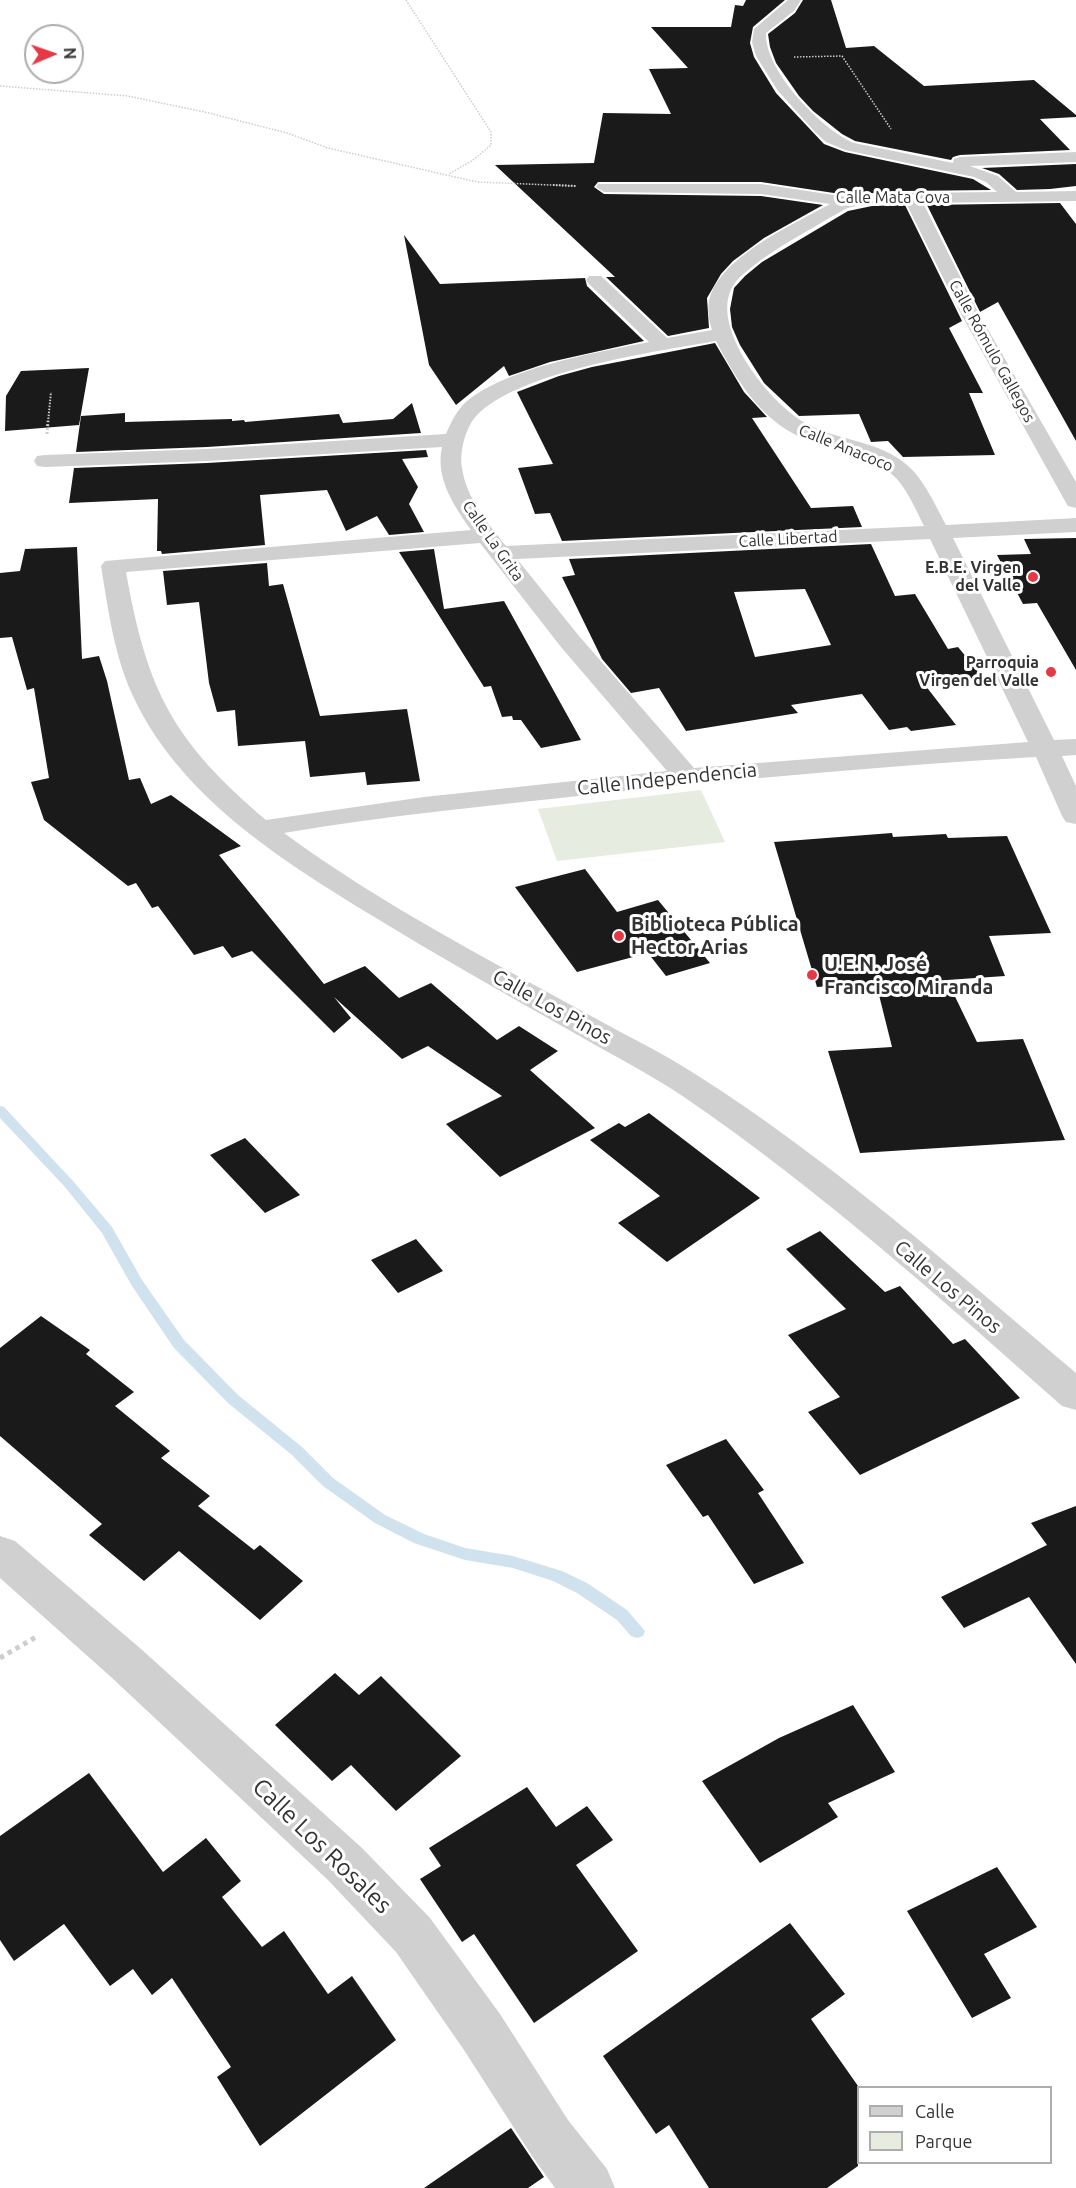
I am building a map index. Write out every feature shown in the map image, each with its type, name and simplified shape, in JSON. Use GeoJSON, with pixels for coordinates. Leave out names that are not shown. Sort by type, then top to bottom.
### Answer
{"type":"FeatureCollection","features":[{"type":"Feature","properties":{"kind":"street"},"geometry":{"type":"LineString","coordinates":[[795,0],[789,9],[759,32],[757,44],[763,57],[818,127],[835,141],[857,148],[941,164],[987,176],[1012,197]]}},
{"type":"Feature","properties":{"kind":"street"},"geometry":{"type":"LineString","coordinates":[[941,164],[1076,157]]}},
{"type":"Feature","properties":{"kind":"street","name":"Calle Mata Cova"},"geometry":{"type":"LineString","coordinates":[[604,187],[769,190],[847,202],[912,198],[1076,196]]}},
{"type":"Feature","properties":{"kind":"street","name":"Calle Rómulo Gallegos"},"geometry":{"type":"LineString","coordinates":[[912,198],[970,314],[1076,501]]}},
{"type":"Feature","properties":{"kind":"street","name":"Calle Anacoco"},"geometry":{"type":"LineString","coordinates":[[847,202],[767,248],[732,276],[722,289],[719,300],[718,321],[722,334],[761,396],[790,425],[808,434],[867,453],[904,473],[917,492],[962,575],[1076,816]]}},
{"type":"Feature","properties":{"kind":"street"},"geometry":{"type":"LineString","coordinates":[[595,280],[663,345]]}},
{"type":"Feature","properties":{"kind":"street","name":"Calle La Grita"},"geometry":{"type":"LineString","coordinates":[[687,777],[549,619],[465,504],[451,467],[450,456],[470,409],[513,384],[566,367],[722,334]]}},
{"type":"Feature","properties":{"kind":"street"},"geometry":{"type":"LineString","coordinates":[[45,461],[207,455],[455,440]]}},
{"type":"Feature","properties":{"kind":"street","name":"Calle Libertad"},"geometry":{"type":"LineString","coordinates":[[113,566],[494,544],[938,532],[1076,525]]}},
{"type":"Feature","properties":{"kind":"street","name":"Calle Los Pinos"},"geometry":{"type":"LineString","coordinates":[[113,566],[129,646],[140,682],[153,709],[187,760],[228,803],[288,851],[356,894],[691,1085],[739,1119],[881,1230],[1076,1395]]}},
{"type":"Feature","properties":{"kind":"street","name":"Calle Independencia"},"geometry":{"type":"LineString","coordinates":[[260,829],[421,805],[815,764],[1076,747]]}},
{"type":"Feature","properties":{"kind":"street","name":"Calle Los Rosales"},"geometry":{"type":"LineString","coordinates":[[0,1553],[126,1663],[345,1864],[413,1935],[482,2032],[550,2138],[588,2188]]}},
{"type":"Feature","properties":{"kind":"path"},"geometry":{"type":"LineString","coordinates":[[406,0],[491,132],[491,146],[448,175]]}},
{"type":"Feature","properties":{"kind":"path"},"geometry":{"type":"LineString","coordinates":[[763,57],[842,56],[913,159]]}},
{"type":"Feature","properties":{"kind":"path"},"geometry":{"type":"LineString","coordinates":[[0,86],[128,96],[209,113],[287,133],[328,148],[487,183],[604,187]]}},
{"type":"Feature","properties":{"kind":"path"},"geometry":{"type":"LineString","coordinates":[[45,461],[51,392]]}},
{"type":"Feature","properties":{"kind":"green space"},"geometry":{"type":"Polygon","coordinates":[[[701,790],[725,842],[557,861],[538,809],[701,790]]]}},
{"type":"Feature","properties":{"kind":"building"},"geometry":{"type":"Polygon","coordinates":[[[746,0],[785,0],[753,27],[750,43],[754,57],[776,93],[824,144],[845,152],[973,179],[991,190],[902,191],[847,195],[761,182],[598,182],[594,187],[604,194],[761,196],[823,205],[764,238],[733,261],[721,274],[707,298],[709,328],[668,336],[606,277],[615,277],[495,165],[594,163],[603,113],[671,114],[649,69],[688,68],[651,27],[731,27],[735,5],[743,6],[746,0]]]}},
{"type":"Feature","properties":{"kind":"building"},"geometry":{"type":"Polygon","coordinates":[[[803,0],[831,0],[846,48],[874,46],[924,86],[1034,80],[1076,115],[1076,117],[1040,119],[1070,150],[960,155],[951,160],[855,141],[842,134],[813,111],[799,96],[776,63],[770,47],[768,34],[795,13],[803,0]]]}},
{"type":"Feature","properties":{"kind":"building"},"geometry":{"type":"Polygon","coordinates":[[[1076,164],[1076,186],[1050,189],[1017,190],[999,174],[982,168],[1076,164]]]}},
{"type":"Feature","properties":{"kind":"building"},"geometry":{"type":"Polygon","coordinates":[[[1060,203],[1076,224],[1076,441],[998,302],[980,312],[927,205],[1060,203]]]}},
{"type":"Feature","properties":{"kind":"building"},"geometry":{"type":"Polygon","coordinates":[[[905,205],[962,321],[949,328],[983,393],[969,393],[995,455],[903,457],[888,441],[871,442],[859,414],[799,416],[764,383],[740,345],[732,327],[730,309],[734,288],[762,262],[848,211],[872,206],[905,205]]]}},
{"type":"Feature","properties":{"kind":"building"},"geometry":{"type":"Polygon","coordinates":[[[404,235],[440,284],[585,278],[587,286],[644,341],[550,362],[509,376],[504,366],[456,405],[429,365],[404,235]]]}},
{"type":"Feature","properties":{"kind":"building"},"geometry":{"type":"Polygon","coordinates":[[[715,343],[744,392],[767,417],[752,418],[811,508],[853,506],[862,527],[562,541],[550,513],[535,514],[518,468],[553,464],[517,392],[559,376],[592,367],[715,343]]]}},
{"type":"Feature","properties":{"kind":"building"},"geometry":{"type":"Polygon","coordinates":[[[89,368],[79,425],[5,431],[6,396],[21,371],[89,368]]]}},
{"type":"Feature","properties":{"kind":"building"},"geometry":{"type":"Polygon","coordinates":[[[412,403],[421,433],[207,447],[76,452],[81,416],[125,413],[125,422],[232,419],[232,421],[244,420],[245,422],[339,414],[343,423],[393,419],[412,403]]]}},
{"type":"Feature","properties":{"kind":"building"},"geometry":{"type":"Polygon","coordinates":[[[426,450],[428,457],[402,459],[418,487],[409,504],[424,532],[389,535],[377,516],[346,531],[327,490],[260,495],[265,545],[162,554],[161,551],[157,551],[158,499],[69,503],[74,468],[426,450]]]}},
{"type":"Feature","properties":{"kind":"building","name":"E.B.E. Virgen del Valle"},"geometry":{"type":"Polygon","coordinates":[[[1076,538],[1076,670],[1037,603],[1023,604],[997,555],[1031,554],[1024,539],[1076,538]]]}},
{"type":"Feature","properties":{"kind":"building"},"geometry":{"type":"Polygon","coordinates":[[[871,544],[895,596],[915,594],[948,649],[958,647],[983,677],[925,685],[956,725],[911,731],[907,727],[889,730],[862,694],[791,705],[798,713],[686,731],[659,688],[631,693],[602,659],[562,577],[575,575],[569,559],[871,544]],[[805,589],[734,592],[755,657],[831,645],[805,589]]]}},
{"type":"Feature","properties":{"kind":"building"},"geometry":{"type":"Polygon","coordinates":[[[77,547],[82,659],[99,656],[107,681],[129,780],[140,778],[151,804],[171,795],[241,846],[219,855],[324,984],[365,966],[399,998],[431,983],[497,1040],[519,1026],[558,1051],[530,1070],[595,1128],[500,1177],[446,1124],[502,1096],[428,1046],[402,1059],[334,997],[351,1018],[334,1033],[252,951],[232,958],[223,946],[194,955],[158,906],[152,908],[136,883],[128,886],[44,820],[31,782],[49,778],[34,688],[27,690],[12,637],[0,638],[0,573],[20,571],[25,549],[77,547]]]}},
{"type":"Feature","properties":{"kind":"building"},"geometry":{"type":"Polygon","coordinates":[[[434,549],[444,609],[504,601],[581,740],[541,748],[521,720],[513,720],[512,716],[502,717],[491,686],[484,687],[399,552],[434,549]]]}},
{"type":"Feature","properties":{"kind":"building"},"geometry":{"type":"Polygon","coordinates":[[[267,563],[269,586],[283,584],[320,716],[407,709],[420,781],[367,785],[365,772],[310,777],[305,741],[238,746],[235,710],[217,712],[209,683],[199,602],[167,605],[163,571],[267,563]]]}},
{"type":"Feature","properties":{"kind":"building"},"geometry":{"type":"Polygon","coordinates":[[[892,833],[893,837],[946,834],[948,838],[1007,836],[1051,933],[989,936],[1005,976],[947,980],[977,1042],[1023,1039],[1065,1140],[860,1153],[828,1051],[892,1047],[876,983],[817,987],[774,842],[892,833]]]}},
{"type":"Feature","properties":{"kind":"building","name":"Biblioteca Pública Hector Arias"},"geometry":{"type":"Polygon","coordinates":[[[585,869],[617,912],[658,900],[710,963],[666,976],[648,953],[577,972],[515,887],[585,869]]]}},
{"type":"Feature","properties":{"kind":"building"},"geometry":{"type":"Polygon","coordinates":[[[649,1113],[760,1198],[667,1262],[618,1223],[660,1196],[590,1140],[619,1123],[625,1127],[649,1113]]]}},
{"type":"Feature","properties":{"kind":"building"},"geometry":{"type":"Polygon","coordinates":[[[245,1138],[300,1195],[265,1213],[210,1155],[245,1138]]]}},
{"type":"Feature","properties":{"kind":"building"},"geometry":{"type":"Polygon","coordinates":[[[820,1231],[885,1292],[900,1286],[953,1344],[965,1339],[1020,1398],[860,1475],[808,1412],[840,1397],[788,1335],[846,1309],[786,1249],[820,1231]]]}},
{"type":"Feature","properties":{"kind":"building"},"geometry":{"type":"Polygon","coordinates":[[[416,1239],[443,1271],[398,1293],[371,1260],[416,1239]]]}},
{"type":"Feature","properties":{"kind":"building"},"geometry":{"type":"Polygon","coordinates":[[[41,1316],[90,1350],[86,1354],[134,1392],[115,1406],[170,1451],[161,1458],[210,1496],[198,1506],[254,1550],[260,1545],[303,1581],[260,1620],[179,1551],[144,1581],[89,1535],[102,1524],[0,1436],[0,1348],[41,1316]]]}},
{"type":"Feature","properties":{"kind":"building"},"geometry":{"type":"Polygon","coordinates":[[[726,1439],[764,1490],[758,1493],[804,1563],[754,1584],[708,1515],[703,1517],[666,1465],[726,1439]]]}},
{"type":"Feature","properties":{"kind":"building"},"geometry":{"type":"Polygon","coordinates":[[[1076,1506],[1076,1664],[1029,1597],[964,1628],[941,1597],[1047,1545],[1031,1523],[1076,1506]]]}},
{"type":"Feature","properties":{"kind":"building"},"geometry":{"type":"Polygon","coordinates":[[[335,1673],[359,1695],[381,1676],[461,1756],[396,1811],[351,1765],[332,1781],[275,1725],[335,1673]]]}},
{"type":"Feature","properties":{"kind":"building"},"geometry":{"type":"Polygon","coordinates":[[[853,1705],[895,1772],[828,1803],[838,1817],[760,1863],[702,1781],[779,1738],[853,1705]]]}},
{"type":"Feature","properties":{"kind":"building"},"geometry":{"type":"Polygon","coordinates":[[[89,1773],[163,1872],[206,1838],[241,1881],[222,1897],[262,1947],[284,1931],[328,1994],[352,1976],[396,2040],[260,2146],[217,2077],[231,2067],[172,1978],[152,1995],[133,1969],[110,1986],[64,1924],[14,1961],[0,1940],[0,1836],[89,1773]]]}},
{"type":"Feature","properties":{"kind":"building"},"geometry":{"type":"Polygon","coordinates":[[[527,1787],[556,1827],[587,1806],[613,1840],[576,1865],[638,1951],[534,2023],[474,1934],[462,1942],[420,1879],[441,1866],[429,1848],[527,1787]]]}},
{"type":"Feature","properties":{"kind":"building"},"geometry":{"type":"Polygon","coordinates":[[[997,1867],[1037,1927],[984,1954],[1011,1998],[972,2018],[907,1911],[997,1867]]]}},
{"type":"Feature","properties":{"kind":"building"},"geometry":{"type":"Polygon","coordinates":[[[790,1923],[845,1994],[811,2019],[858,2086],[858,2166],[827,2188],[709,2188],[669,2125],[656,2134],[603,2056],[790,1923]]]}},
{"type":"Feature","properties":{"kind":"building"},"geometry":{"type":"Polygon","coordinates":[[[511,2128],[544,2177],[528,2188],[424,2188],[511,2128]]]}},
{"type":"Feature","properties":{"kind":"waterway"},"geometry":{"type":"LineString","coordinates":[[0,1110],[69,1184],[107,1230],[137,1283],[179,1344],[233,1399],[297,1451],[328,1482],[380,1519],[419,1539],[465,1554],[513,1562],[557,1576],[582,1588],[622,1615],[637,1631]]}},
{"type":"Feature","properties":{"kind":"place","name":"E.B.E. Virgen del Valle"},"geometry":{"type":"Point","coordinates":[1033,577]}},
{"type":"Feature","properties":{"kind":"place","name":"Parroquia Virgen del Valle"},"geometry":{"type":"Point","coordinates":[1051,672]}},
{"type":"Feature","properties":{"kind":"place","name":"Biblioteca Pública Hector Arias"},"geometry":{"type":"Point","coordinates":[619,936]}},
{"type":"Feature","properties":{"kind":"place","name":"U.E.N. José Francisco Miranda"},"geometry":{"type":"Point","coordinates":[812,975]}}]}
